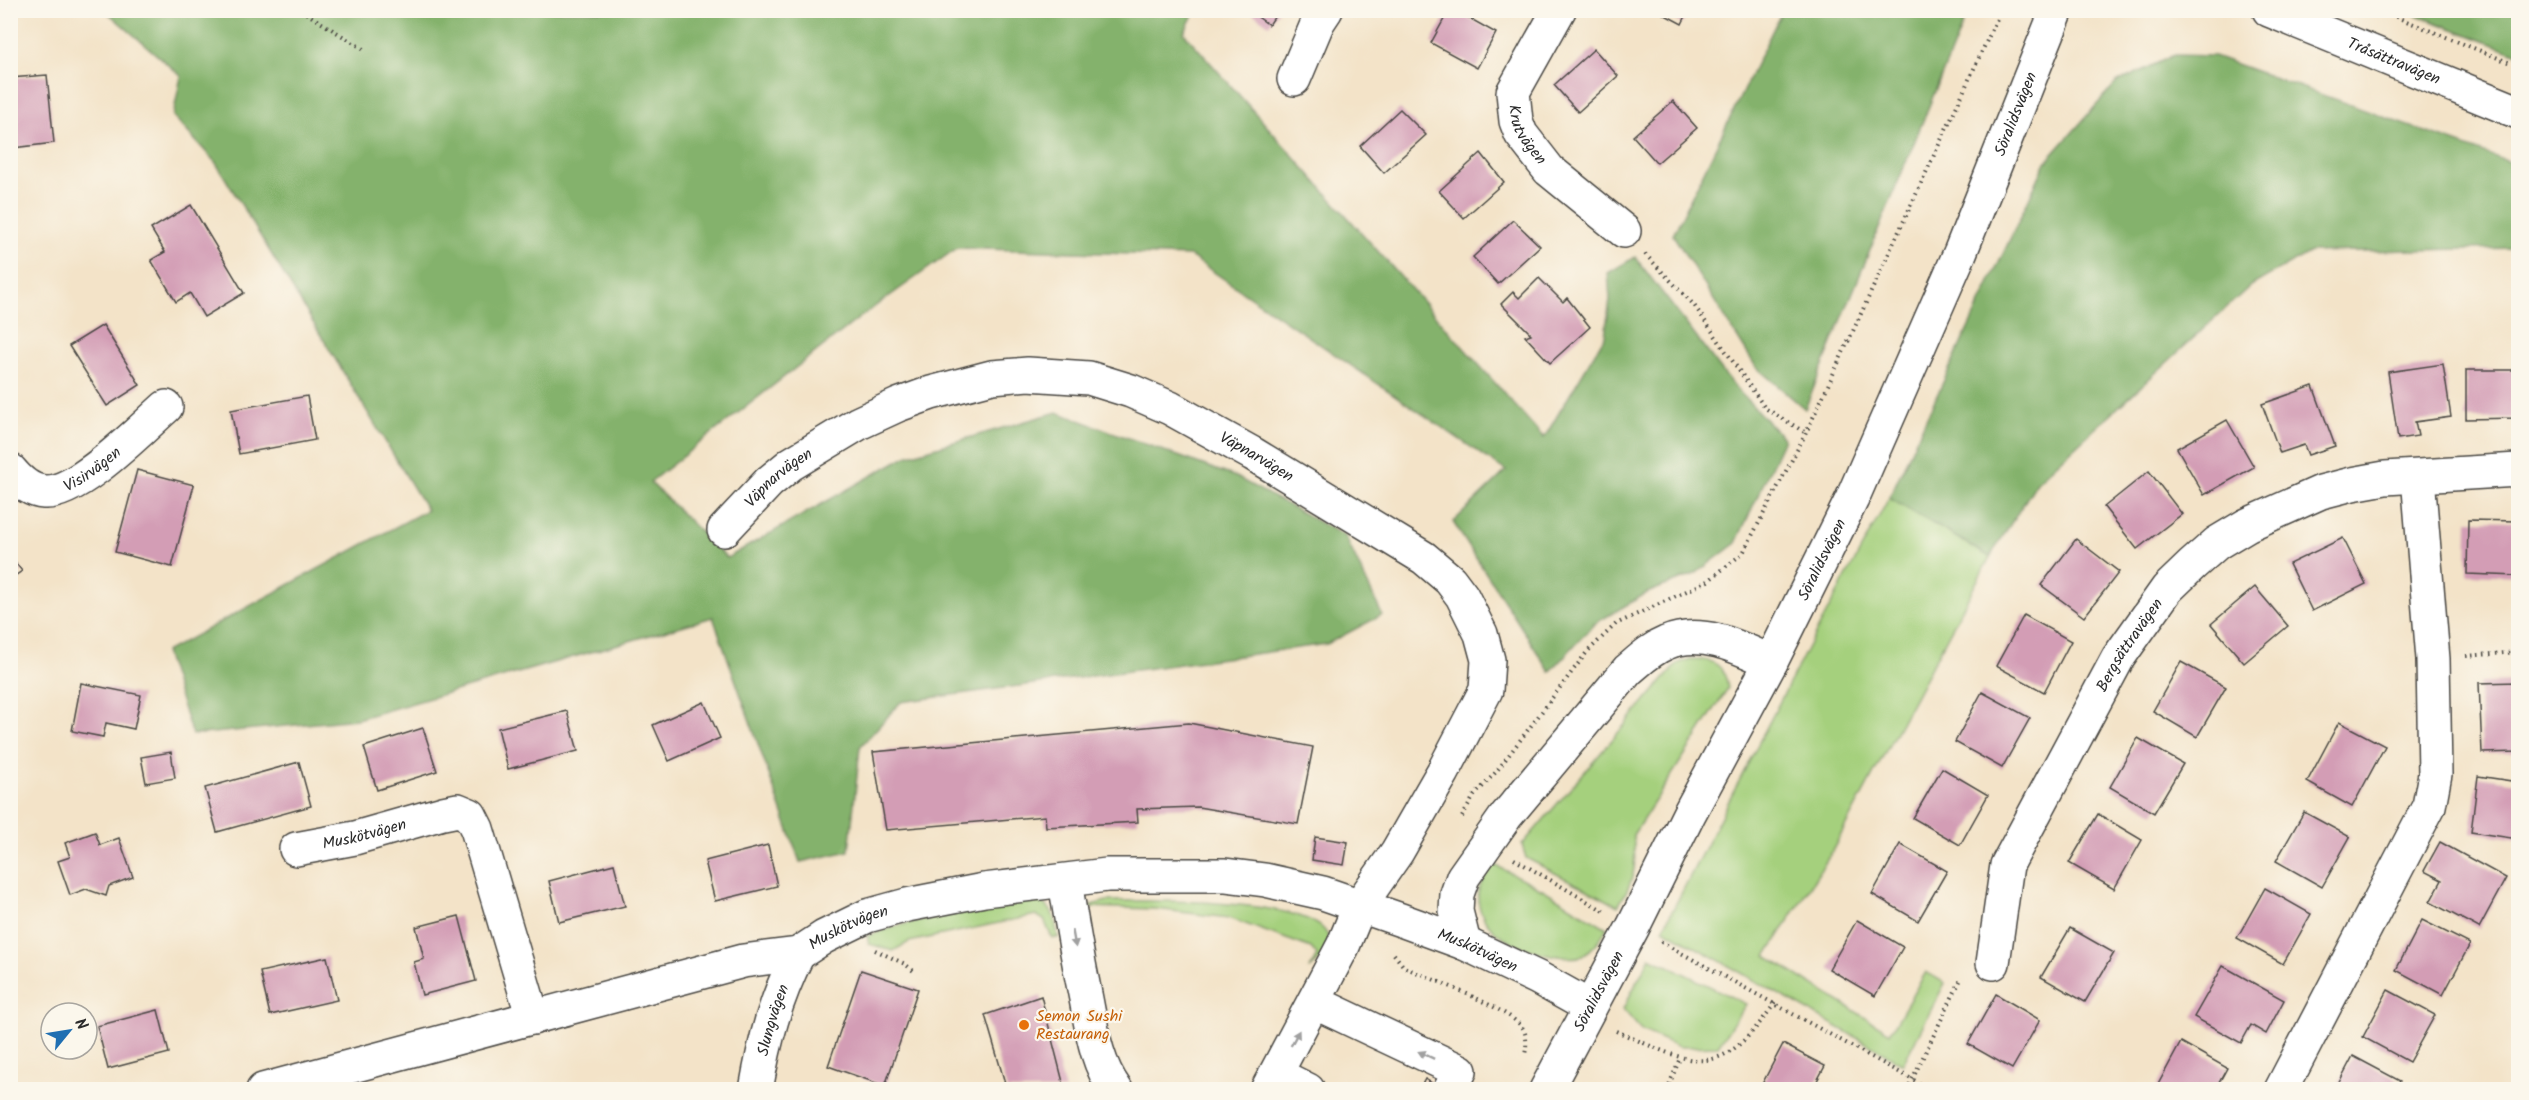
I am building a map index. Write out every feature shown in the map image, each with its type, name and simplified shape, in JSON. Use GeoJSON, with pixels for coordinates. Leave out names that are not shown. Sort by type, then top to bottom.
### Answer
{"type":"FeatureCollection","features":[{"type":"Feature","properties":{"kind":"street"},"geometry":{"type":"LineString","coordinates":[[1294,79],[1318,22],[1326,10]]}},
{"type":"Feature","properties":{"kind":"street","name":"Krutvägen"},"geometry":{"type":"LineString","coordinates":[[1559,10],[1513,92],[1516,121],[1521,134],[1550,170],[1624,231]]}},
{"type":"Feature","properties":{"kind":"street","name":"Söralidsvägen"},"geometry":{"type":"LineString","coordinates":[[1546,1089],[1633,927],[1852,499],[1956,264],[2057,10]]}},
{"type":"Feature","properties":{"kind":"street","name":"Tråsättravägen"},"geometry":{"type":"LineString","coordinates":[[2269,10],[2518,112]]}},
{"type":"Feature","properties":{"kind":"street","name":"Väpnarvägen"},"geometry":{"type":"LineString","coordinates":[[724,530],[769,482],[791,464],[859,423],[931,393],[992,377],[1028,374],[1089,378],[1131,391],[1170,408],[1253,454],[1424,558],[1450,580],[1462,596],[1481,634],[1488,660],[1486,690],[1465,731],[1397,852],[1360,905]]}},
{"type":"Feature","properties":{"kind":"street","name":"Visirvägen"},"geometry":{"type":"LineString","coordinates":[[10,470],[27,487],[46,493],[68,486],[95,469],[166,407]]}},
{"type":"Feature","properties":{"kind":"street","name":"Bergsättravägen"},"geometry":{"type":"LineString","coordinates":[[1993,963],[2007,865],[2118,658],[2167,589],[2217,543],[2283,507],[2321,492],[2385,478],[2518,470]]}},
{"type":"Feature","properties":{"kind":"street"},"geometry":{"type":"LineString","coordinates":[[2281,1089],[2429,806],[2435,774],[2433,659],[2418,477]]}},
{"type":"Feature","properties":{"kind":"street"},"geometry":{"type":"LineString","coordinates":[[1464,943],[1456,911],[1463,877],[1506,816],[1628,670],[1651,651],[1672,641],[1694,637],[1738,647],[1770,662]]}},
{"type":"Feature","properties":{"kind":"street","name":"Muskötvägen"},"geometry":{"type":"LineString","coordinates":[[296,849],[355,838],[458,810],[470,815],[477,829],[533,1018]]}},
{"type":"Feature","properties":{"kind":"street","name":"Muskötvägen"},"geometry":{"type":"LineString","coordinates":[[263,1089],[743,961],[798,954],[846,926],[886,910],[984,890],[1107,874],[1225,875],[1265,880],[1323,893],[1464,943],[1539,978],[1590,1007]]}},
{"type":"Feature","properties":{"kind":"street"},"geometry":{"type":"LineString","coordinates":[[1065,881],[1075,944],[1098,1055],[1107,1078],[1116,1089]]}},
{"type":"Feature","properties":{"kind":"street"},"geometry":{"type":"LineString","coordinates":[[1308,1089],[1271,1082],[1343,946],[1360,905]]}},
{"type":"Feature","properties":{"kind":"street","name":"Slungvägen"},"geometry":{"type":"LineString","coordinates":[[756,1089],[773,1010],[798,954]]}},
{"type":"Feature","properties":{"kind":"street"},"geometry":{"type":"LineString","coordinates":[[1314,1002],[1460,1071],[1450,1089]]}},
{"type":"Feature","properties":{"kind":"path"},"geometry":{"type":"LineString","coordinates":[[301,10],[365,51]]}},
{"type":"Feature","properties":{"kind":"path"},"geometry":{"type":"LineString","coordinates":[[1610,915],[1457,824],[1474,796],[1496,772],[1587,652],[1616,624],[1708,580],[1743,553],[1806,433],[2001,10]]}},
{"type":"Feature","properties":{"kind":"path"},"geometry":{"type":"LineString","coordinates":[[2379,10],[2518,66]]}},
{"type":"Feature","properties":{"kind":"path"},"geometry":{"type":"LineString","coordinates":[[1624,231],[1694,305],[1765,408],[1806,433]]}},
{"type":"Feature","properties":{"kind":"path"},"geometry":{"type":"LineString","coordinates":[[2433,659],[2518,652]]}},
{"type":"Feature","properties":{"kind":"path"},"geometry":{"type":"LineString","coordinates":[[1401,920],[1393,952],[1404,967],[1507,1014],[1524,1028],[1527,1047],[1524,1057]]}},
{"type":"Feature","properties":{"kind":"path"},"geometry":{"type":"LineString","coordinates":[[1653,937],[1932,1089]]}},
{"type":"Feature","properties":{"kind":"path"},"geometry":{"type":"LineString","coordinates":[[1907,1089],[1967,969],[1993,963]]}},
{"type":"Feature","properties":{"kind":"path"},"geometry":{"type":"LineString","coordinates":[[1616,1031],[1680,1058],[1693,1061],[1715,1060],[1733,1049],[1759,1026],[1775,1004]]}},
{"type":"Feature","properties":{"kind":"path"},"geometry":{"type":"LineString","coordinates":[[1667,1089],[1680,1058]]}},
{"type":"Feature","properties":{"kind":"green space"},"geometry":{"type":"Polygon","coordinates":[[[106,11],[1195,11],[1184,33],[1544,438],[1605,336],[1610,299],[1608,273],[1635,257],[1732,384],[1784,439],[1736,543],[1695,574],[1647,593],[1594,624],[1550,672],[1453,522],[1506,471],[1190,256],[957,248],[863,315],[650,482],[727,558],[906,456],[1057,412],[1236,477],[1345,536],[1382,615],[1327,644],[901,702],[860,747],[849,851],[800,862],[713,617],[357,719],[192,735],[165,652],[427,510],[216,163],[173,116],[181,76],[106,11]]]}},
{"type":"Feature","properties":{"kind":"green space"},"geometry":{"type":"Polygon","coordinates":[[[1782,11],[1968,11],[1805,409],[1756,367],[1673,235],[1782,11]]]}},
{"type":"Feature","properties":{"kind":"green space"},"geometry":{"type":"Polygon","coordinates":[[[2406,11],[2518,11],[2518,54],[2406,11]]]}},
{"type":"Feature","properties":{"kind":"green space"},"geometry":{"type":"Polygon","coordinates":[[[2174,55],[2214,56],[2518,165],[2518,248],[2310,252],[2249,287],[2037,482],[1990,557],[1889,498],[2046,162],[2116,83],[2174,55]]]}},
{"type":"Feature","properties":{"kind":"green space"},"geometry":{"type":"Polygon","coordinates":[[[1889,498],[1990,557],[1830,855],[1766,956],[1890,1033],[1926,972],[1945,983],[1903,1064],[1663,929],[1809,645],[1889,498]]]}},
{"type":"Feature","properties":{"kind":"green space"},"geometry":{"type":"Polygon","coordinates":[[[1690,659],[1717,664],[1724,673],[1728,688],[1633,835],[1635,856],[1633,872],[1628,888],[1618,906],[1526,858],[1522,845],[1677,664],[1690,659]]]}},
{"type":"Feature","properties":{"kind":"green space"},"geometry":{"type":"Polygon","coordinates":[[[1493,864],[1544,890],[1607,928],[1591,949],[1576,957],[1540,953],[1504,938],[1486,921],[1480,910],[1478,897],[1481,884],[1493,864]]]}},
{"type":"Feature","properties":{"kind":"green space"},"geometry":{"type":"Polygon","coordinates":[[[1030,899],[1044,904],[1052,912],[1058,938],[1052,938],[1044,920],[1036,915],[909,942],[893,951],[869,944],[867,936],[907,923],[1030,899]]]}},
{"type":"Feature","properties":{"kind":"green space"},"geometry":{"type":"Polygon","coordinates":[[[1107,901],[1209,903],[1254,907],[1294,914],[1321,927],[1328,945],[1309,970],[1317,955],[1311,948],[1229,918],[1156,909],[1084,907],[1107,901]]]}},
{"type":"Feature","properties":{"kind":"green space"},"geometry":{"type":"Polygon","coordinates":[[[1650,957],[1746,1004],[1718,1046],[1679,1047],[1641,1030],[1623,1009],[1650,957]]]}},
{"type":"Feature","properties":{"kind":"building"},"geometry":{"type":"Polygon","coordinates":[[[1248,10],[1279,10],[1269,25],[1248,10]]]}},
{"type":"Feature","properties":{"kind":"building"},"geometry":{"type":"Polygon","coordinates":[[[1449,10],[1455,10],[1496,33],[1477,68],[1431,43],[1449,10]]]}},
{"type":"Feature","properties":{"kind":"building"},"geometry":{"type":"Polygon","coordinates":[[[1656,10],[1689,10],[1682,24],[1656,10]]]}},
{"type":"Feature","properties":{"kind":"building"},"geometry":{"type":"Polygon","coordinates":[[[1594,49],[1618,76],[1578,112],[1554,85],[1594,49]]]}},
{"type":"Feature","properties":{"kind":"building"},"geometry":{"type":"Polygon","coordinates":[[[47,75],[54,143],[13,148],[10,142],[10,78],[47,75]]]}},
{"type":"Feature","properties":{"kind":"building"},"geometry":{"type":"Polygon","coordinates":[[[1673,101],[1697,128],[1657,163],[1633,136],[1673,101]]]}},
{"type":"Feature","properties":{"kind":"building"},"geometry":{"type":"Polygon","coordinates":[[[1400,109],[1426,135],[1384,173],[1360,146],[1400,109]]]}},
{"type":"Feature","properties":{"kind":"building"},"geometry":{"type":"Polygon","coordinates":[[[1481,153],[1504,182],[1464,218],[1439,191],[1481,153]]]}},
{"type":"Feature","properties":{"kind":"building"},"geometry":{"type":"Polygon","coordinates":[[[191,205],[244,293],[204,317],[190,293],[176,302],[151,260],[165,252],[151,229],[191,205]]]}},
{"type":"Feature","properties":{"kind":"building"},"geometry":{"type":"Polygon","coordinates":[[[1513,220],[1540,246],[1498,284],[1473,257],[1513,220]]]}},
{"type":"Feature","properties":{"kind":"building"},"geometry":{"type":"Polygon","coordinates":[[[1539,278],[1563,302],[1567,298],[1590,327],[1550,363],[1525,336],[1531,334],[1501,304],[1513,292],[1519,298],[1539,278]]]}},
{"type":"Feature","properties":{"kind":"building"},"geometry":{"type":"Polygon","coordinates":[[[103,325],[140,385],[107,406],[69,346],[103,325]]]}},
{"type":"Feature","properties":{"kind":"building"},"geometry":{"type":"Polygon","coordinates":[[[2443,364],[2451,417],[2415,422],[2418,436],[2398,439],[2388,372],[2443,364]]]}},
{"type":"Feature","properties":{"kind":"building"},"geometry":{"type":"Polygon","coordinates":[[[2466,370],[2518,370],[2518,418],[2466,419],[2466,370]]]}},
{"type":"Feature","properties":{"kind":"building"},"geometry":{"type":"Polygon","coordinates":[[[2313,386],[2335,446],[2308,455],[2304,445],[2280,453],[2262,404],[2313,386]]]}},
{"type":"Feature","properties":{"kind":"building"},"geometry":{"type":"Polygon","coordinates":[[[307,396],[315,440],[239,454],[231,410],[307,396]]]}},
{"type":"Feature","properties":{"kind":"building"},"geometry":{"type":"Polygon","coordinates":[[[2227,420],[2254,467],[2204,495],[2177,448],[2227,420]]]}},
{"type":"Feature","properties":{"kind":"building"},"geometry":{"type":"Polygon","coordinates":[[[137,470],[194,485],[172,567],[115,552],[137,470]]]}},
{"type":"Feature","properties":{"kind":"building"},"geometry":{"type":"Polygon","coordinates":[[[2149,471],[2182,514],[2137,549],[2104,507],[2149,471]]]}},
{"type":"Feature","properties":{"kind":"building"},"geometry":{"type":"Polygon","coordinates":[[[2468,520],[2518,521],[2518,576],[2467,574],[2468,520]]]}},
{"type":"Feature","properties":{"kind":"building"},"geometry":{"type":"Polygon","coordinates":[[[2343,538],[2366,584],[2312,611],[2289,564],[2343,538]]]}},
{"type":"Feature","properties":{"kind":"building"},"geometry":{"type":"Polygon","coordinates":[[[2076,539],[2119,572],[2084,617],[2041,585],[2076,539]]]}},
{"type":"Feature","properties":{"kind":"building"},"geometry":{"type":"Polygon","coordinates":[[[10,556],[22,571],[10,579],[10,556]]]}},
{"type":"Feature","properties":{"kind":"building"},"geometry":{"type":"Polygon","coordinates":[[[2255,587],[2288,626],[2244,663],[2211,624],[2255,587]]]}},
{"type":"Feature","properties":{"kind":"building"},"geometry":{"type":"Polygon","coordinates":[[[2024,615],[2071,641],[2044,692],[1996,666],[2024,615]]]}},
{"type":"Feature","properties":{"kind":"building"},"geometry":{"type":"Polygon","coordinates":[[[2181,662],[2226,687],[2197,737],[2153,711],[2181,662]]]}},
{"type":"Feature","properties":{"kind":"building"},"geometry":{"type":"Polygon","coordinates":[[[2518,682],[2518,752],[2482,753],[2479,683],[2518,682]]]}},
{"type":"Feature","properties":{"kind":"building"},"geometry":{"type":"Polygon","coordinates":[[[81,683],[141,695],[134,729],[106,723],[103,737],[72,731],[81,683]]]}},
{"type":"Feature","properties":{"kind":"building"},"geometry":{"type":"Polygon","coordinates":[[[1982,692],[2030,718],[2002,768],[1955,742],[1982,692]]]}},
{"type":"Feature","properties":{"kind":"building"},"geometry":{"type":"Polygon","coordinates":[[[704,702],[720,738],[669,761],[653,725],[704,702]]]}},
{"type":"Feature","properties":{"kind":"building"},"geometry":{"type":"Polygon","coordinates":[[[567,711],[578,751],[508,769],[498,728],[567,711]]]}},
{"type":"Feature","properties":{"kind":"building"},"geometry":{"type":"Polygon","coordinates":[[[2339,722],[2385,746],[2352,807],[2307,782],[2339,722]]]}},
{"type":"Feature","properties":{"kind":"building"},"geometry":{"type":"Polygon","coordinates":[[[1189,723],[1313,747],[1298,824],[1198,807],[1137,809],[1138,822],[1046,827],[1045,816],[886,830],[873,752],[1189,723]]]}},
{"type":"Feature","properties":{"kind":"building"},"geometry":{"type":"Polygon","coordinates":[[[423,728],[437,771],[377,790],[364,747],[423,728]]]}},
{"type":"Feature","properties":{"kind":"building"},"geometry":{"type":"Polygon","coordinates":[[[2138,738],[2183,764],[2154,813],[2110,787],[2138,738]]]}},
{"type":"Feature","properties":{"kind":"building"},"geometry":{"type":"Polygon","coordinates":[[[171,752],[175,778],[146,783],[141,757],[171,752]]]}},
{"type":"Feature","properties":{"kind":"building"},"geometry":{"type":"Polygon","coordinates":[[[299,762],[311,806],[217,832],[205,788],[299,762]]]}},
{"type":"Feature","properties":{"kind":"building"},"geometry":{"type":"Polygon","coordinates":[[[1942,768],[1988,795],[1960,845],[1913,818],[1942,768]]]}},
{"type":"Feature","properties":{"kind":"building"},"geometry":{"type":"Polygon","coordinates":[[[2478,776],[2518,782],[2518,839],[2471,832],[2478,776]]]}},
{"type":"Feature","properties":{"kind":"building"},"geometry":{"type":"Polygon","coordinates":[[[2304,812],[2350,837],[2322,887],[2276,861],[2304,812]]]}},
{"type":"Feature","properties":{"kind":"building"},"geometry":{"type":"Polygon","coordinates":[[[2098,814],[2142,840],[2114,889],[2069,863],[2098,814]]]}},
{"type":"Feature","properties":{"kind":"building"},"geometry":{"type":"Polygon","coordinates":[[[95,832],[100,845],[119,838],[133,877],[109,886],[106,896],[86,889],[70,895],[58,861],[70,857],[65,843],[95,832]]]}},
{"type":"Feature","properties":{"kind":"building"},"geometry":{"type":"Polygon","coordinates":[[[1315,837],[1348,842],[1344,865],[1312,860],[1315,837]]]}},
{"type":"Feature","properties":{"kind":"building"},"geometry":{"type":"Polygon","coordinates":[[[2440,842],[2506,878],[2479,928],[2430,902],[2442,880],[2424,871],[2440,842]]]}},
{"type":"Feature","properties":{"kind":"building"},"geometry":{"type":"Polygon","coordinates":[[[1900,844],[1947,871],[1918,921],[1872,894],[1900,844]]]}},
{"type":"Feature","properties":{"kind":"building"},"geometry":{"type":"Polygon","coordinates":[[[768,845],[777,886],[715,901],[705,861],[768,845]]]}},
{"type":"Feature","properties":{"kind":"building"},"geometry":{"type":"Polygon","coordinates":[[[614,864],[625,906],[559,922],[549,881],[614,864]]]}},
{"type":"Feature","properties":{"kind":"building"},"geometry":{"type":"Polygon","coordinates":[[[2265,888],[2311,914],[2283,964],[2237,938],[2265,888]]]}},
{"type":"Feature","properties":{"kind":"building"},"geometry":{"type":"Polygon","coordinates":[[[459,916],[476,981],[422,995],[414,962],[424,959],[416,927],[459,916]]]}},
{"type":"Feature","properties":{"kind":"building"},"geometry":{"type":"Polygon","coordinates":[[[1857,920],[1903,947],[1875,996],[1829,969],[1857,920]]]}},
{"type":"Feature","properties":{"kind":"building"},"geometry":{"type":"Polygon","coordinates":[[[2422,920],[2470,944],[2443,995],[2396,970],[2422,920]]]}},
{"type":"Feature","properties":{"kind":"building"},"geometry":{"type":"Polygon","coordinates":[[[2070,928],[2114,953],[2085,1002],[2041,977],[2070,928]]]}},
{"type":"Feature","properties":{"kind":"building"},"geometry":{"type":"Polygon","coordinates":[[[327,957],[337,1000],[270,1015],[260,972],[327,957]]]}},
{"type":"Feature","properties":{"kind":"building"},"geometry":{"type":"Polygon","coordinates":[[[2223,966],[2284,1000],[2266,1034],[2251,1025],[2241,1043],[2194,1017],[2223,966]]]}},
{"type":"Feature","properties":{"kind":"building"},"geometry":{"type":"Polygon","coordinates":[[[861,970],[918,989],[885,1086],[828,1066],[861,970]]]}},
{"type":"Feature","properties":{"kind":"building"},"geometry":{"type":"Polygon","coordinates":[[[2388,990],[2435,1015],[2409,1062],[2363,1037],[2388,990]]]}},
{"type":"Feature","properties":{"kind":"building"},"geometry":{"type":"Polygon","coordinates":[[[1996,994],[2040,1020],[2012,1069],[1968,1044],[1996,994]]]}},
{"type":"Feature","properties":{"kind":"building"},"geometry":{"type":"Polygon","coordinates":[[[1041,996],[1065,1090],[1007,1090],[985,1015],[1041,996]]]}},
{"type":"Feature","properties":{"kind":"building"},"geometry":{"type":"Polygon","coordinates":[[[158,1010],[169,1053],[108,1069],[99,1025],[158,1010]]]}},
{"type":"Feature","properties":{"kind":"building"},"geometry":{"type":"Polygon","coordinates":[[[2181,1042],[2227,1068],[2215,1090],[2155,1090],[2181,1042]]]}},
{"type":"Feature","properties":{"kind":"building"},"geometry":{"type":"Polygon","coordinates":[[[1783,1044],[1825,1066],[1812,1090],[1759,1090],[1783,1044]]]}},
{"type":"Feature","properties":{"kind":"building"},"geometry":{"type":"Polygon","coordinates":[[[2353,1056],[2400,1081],[2395,1090],[2335,1090],[2353,1056]]]}},
{"type":"Feature","properties":{"kind":"building"},"geometry":{"type":"Polygon","coordinates":[[[1425,1079],[1443,1090],[1419,1090],[1425,1079]]]}},
{"type":"Feature","properties":{"kind":"place","name":"Semon Sushi Restaurang"},"geometry":{"type":"Point","coordinates":[1024,1025]}}]}
